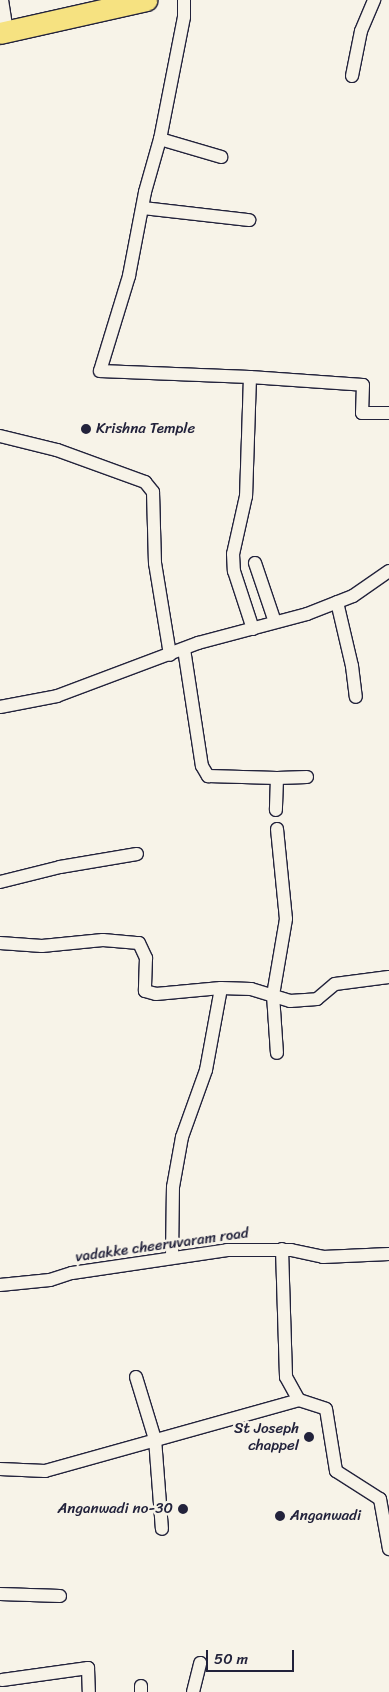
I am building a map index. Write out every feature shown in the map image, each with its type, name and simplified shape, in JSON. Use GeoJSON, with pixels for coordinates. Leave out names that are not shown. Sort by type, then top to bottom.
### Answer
{"type":"FeatureCollection","features":[{"type":"Feature","properties":{"kind":"highway"},"geometry":{"type":"LineString","coordinates":[[4,32],[146,0]]}},
{"type":"Feature","properties":{"kind":"street"},"geometry":{"type":"LineString","coordinates":[[2,0],[4,32]]}},
{"type":"Feature","properties":{"kind":"street"},"geometry":{"type":"LineString","coordinates":[[184,0],[184,17],[160,140],[129,276],[100,371],[250,377],[363,385],[362,413],[389,413]]}},
{"type":"Feature","properties":{"kind":"street"},"geometry":{"type":"LineString","coordinates":[[352,76],[361,31],[374,0]]}},
{"type":"Feature","properties":{"kind":"street"},"geometry":{"type":"LineString","coordinates":[[160,140],[221,158]]}},
{"type":"Feature","properties":{"kind":"street"},"geometry":{"type":"LineString","coordinates":[[143,208],[249,220]]}},
{"type":"Feature","properties":{"kind":"street"},"geometry":{"type":"LineString","coordinates":[[250,377],[246,496],[233,554],[234,571],[253,629]]}},
{"type":"Feature","properties":{"kind":"street"},"geometry":{"type":"LineString","coordinates":[[0,436],[57,450],[145,482],[153,492],[155,563],[170,655]]}},
{"type":"Feature","properties":{"kind":"street"},"geometry":{"type":"LineString","coordinates":[[256,563],[275,622]]}},
{"type":"Feature","properties":{"kind":"street"},"geometry":{"type":"LineString","coordinates":[[0,707],[56,696],[184,649],[337,602],[353,596],[389,571]]}},
{"type":"Feature","properties":{"kind":"street"},"geometry":{"type":"LineString","coordinates":[[337,602],[352,666],[356,697]]}},
{"type":"Feature","properties":{"kind":"street"},"geometry":{"type":"LineString","coordinates":[[184,649],[202,766],[208,776],[307,777]]}},
{"type":"Feature","properties":{"kind":"street"},"geometry":{"type":"LineString","coordinates":[[276,810],[277,778]]}},
{"type":"Feature","properties":{"kind":"street"},"geometry":{"type":"LineString","coordinates":[[277,830],[286,919],[272,995],[277,1053]]}},
{"type":"Feature","properties":{"kind":"street"},"geometry":{"type":"LineString","coordinates":[[0,882],[60,867],[137,854]]}},
{"type":"Feature","properties":{"kind":"street"},"geometry":{"type":"LineString","coordinates":[[0,944],[42,946],[103,940],[139,943],[146,958],[145,991],[156,994],[221,988],[251,989],[290,1001],[317,998],[335,984],[389,977]]}},
{"type":"Feature","properties":{"kind":"street"},"geometry":{"type":"LineString","coordinates":[[172,1257],[174,1178],[182,1137],[206,1070],[221,988]]}},
{"type":"Feature","properties":{"kind":"street"},"geometry":{"type":"LineString","coordinates":[[282,1249],[286,1377],[299,1400]]}},
{"type":"Feature","properties":{"kind":"street","name":"vadakke cheeruvaram road"},"geometry":{"type":"LineString","coordinates":[[0,1285],[50,1280],[72,1273],[145,1264],[172,1257],[227,1250],[282,1249],[323,1257],[389,1254]]}},
{"type":"Feature","properties":{"kind":"street"},"geometry":{"type":"LineString","coordinates":[[136,1376],[155,1439],[162,1529]]}},
{"type":"Feature","properties":{"kind":"street"},"geometry":{"type":"LineString","coordinates":[[0,1469],[45,1471],[299,1400],[326,1409],[336,1471],[380,1499],[389,1549]]}},
{"type":"Feature","properties":{"kind":"street"},"geometry":{"type":"LineString","coordinates":[[0,1594],[60,1596]]}},
{"type":"Feature","properties":{"kind":"street"},"geometry":{"type":"LineString","coordinates":[[193,1692],[200,1663]]}},
{"type":"Feature","properties":{"kind":"street"},"geometry":{"type":"LineString","coordinates":[[2,1680],[88,1668],[89,1692]]}},
{"type":"Feature","properties":{"kind":"place","name":"Krishna Temple"},"geometry":{"type":"Point","coordinates":[86,429]}},
{"type":"Feature","properties":{"kind":"place","name":"St Joseph chappel"},"geometry":{"type":"Point","coordinates":[309,1437]}},
{"type":"Feature","properties":{"kind":"place","name":"Anganwadi no-30"},"geometry":{"type":"Point","coordinates":[183,1509]}},
{"type":"Feature","properties":{"kind":"place","name":"Anganwadi"},"geometry":{"type":"Point","coordinates":[280,1516]}}]}
